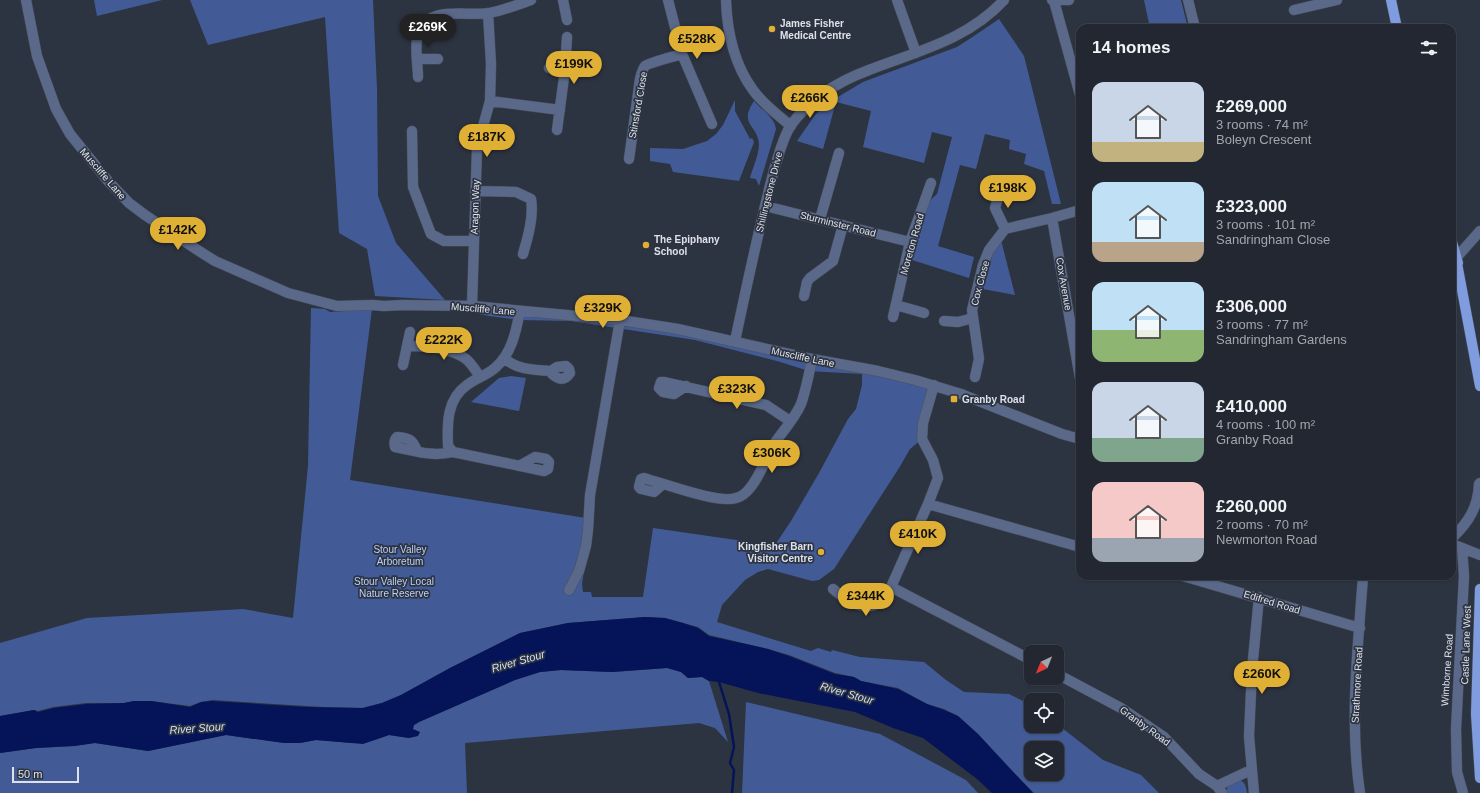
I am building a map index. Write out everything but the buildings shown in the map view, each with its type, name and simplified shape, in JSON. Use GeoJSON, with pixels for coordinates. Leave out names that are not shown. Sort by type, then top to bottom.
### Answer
{"type":"FeatureCollection","features":[{"type":"Feature","properties":{"kind":"main road"},"geometry":{"type":"LineString","coordinates":[[1391,0],[1396,24]]}},
{"type":"Feature","properties":{"kind":"main road"},"geometry":{"type":"LineString","coordinates":[[1456,258],[1480,357]]}},
{"type":"Feature","properties":{"kind":"main road"},"geometry":{"type":"LineString","coordinates":[[1456,258],[1480,386]]}},
{"type":"Feature","properties":{"kind":"main road","name":"Castle Lane West"},"geometry":{"type":"LineString","coordinates":[[1478,702],[1480,589]]}},
{"type":"Feature","properties":{"kind":"main road"},"geometry":{"type":"LineString","coordinates":[[1478,702],[1480,777]]}},
{"type":"Feature","properties":{"kind":"street","name":"Muscliffe Lane"},"geometry":{"type":"LineString","coordinates":[[26,0],[37,56],[51,97],[64,124],[80,148],[116,190],[129,203],[167,231],[221,264],[288,294],[337,306],[472,306],[520,312],[620,320],[678,329],[812,360],[878,371],[934,385],[961,394],[1056,432],[1076,438]]}},
{"type":"Feature","properties":{"kind":"street"},"geometry":{"type":"LineString","coordinates":[[418,77],[418,35],[422,25],[429,19],[442,14],[488,13],[531,0]]}},
{"type":"Feature","properties":{"kind":"street"},"geometry":{"type":"LineString","coordinates":[[563,0],[567,20]]}},
{"type":"Feature","properties":{"kind":"street"},"geometry":{"type":"LineString","coordinates":[[668,0],[682,54],[712,124]]}},
{"type":"Feature","properties":{"kind":"street"},"geometry":{"type":"LineString","coordinates":[[726,0],[727,26],[741,69],[753,90],[768,107],[791,126]]}},
{"type":"Feature","properties":{"kind":"street"},"geometry":{"type":"LineString","coordinates":[[898,0],[916,53]]}},
{"type":"Feature","properties":{"kind":"street","name":"Shillingstone Drive"},"geometry":{"type":"LineString","coordinates":[[735,341],[746,284],[780,147],[791,126],[804,110],[818,97],[842,82],[868,70],[945,42],[965,32],[984,18],[1004,0]]}},
{"type":"Feature","properties":{"kind":"street"},"geometry":{"type":"LineString","coordinates":[[1070,0],[1053,0],[1076,93]]}},
{"type":"Feature","properties":{"kind":"street"},"geometry":{"type":"LineString","coordinates":[[1188,0],[1194,24]]}},
{"type":"Feature","properties":{"kind":"street"},"geometry":{"type":"LineString","coordinates":[[1294,10],[1337,0]]}},
{"type":"Feature","properties":{"kind":"street","name":"Aragon Way"},"geometry":{"type":"LineString","coordinates":[[472,306],[476,148],[490,101],[491,52],[488,13]]}},
{"type":"Feature","properties":{"kind":"street"},"geometry":{"type":"LineString","coordinates":[[557,130],[565,70],[567,37]]}},
{"type":"Feature","properties":{"kind":"street","name":"Stinsford Close"},"geometry":{"type":"LineString","coordinates":[[629,160],[639,87],[643,70],[650,63],[656,63],[682,54]]}},
{"type":"Feature","properties":{"kind":"street"},"geometry":{"type":"LineString","coordinates":[[418,59],[438,59]]}},
{"type":"Feature","properties":{"kind":"street"},"geometry":{"type":"LineString","coordinates":[[549,68],[565,70]]}},
{"type":"Feature","properties":{"kind":"street"},"geometry":{"type":"LineString","coordinates":[[490,101],[560,110]]}},
{"type":"Feature","properties":{"kind":"street"},"geometry":{"type":"LineString","coordinates":[[412,131],[413,187],[431,234],[444,241],[474,241]]}},
{"type":"Feature","properties":{"kind":"street"},"geometry":{"type":"LineString","coordinates":[[820,219],[839,154]]}},
{"type":"Feature","properties":{"kind":"street","name":"Moreton Road"},"geometry":{"type":"LineString","coordinates":[[893,317],[910,242],[931,183]]}},
{"type":"Feature","properties":{"kind":"street"},"geometry":{"type":"LineString","coordinates":[[1000,190],[995,208],[1005,229],[1076,211]]}},
{"type":"Feature","properties":{"kind":"street"},"geometry":{"type":"LineString","coordinates":[[475,191],[516,192],[535,196],[532,205],[528,238],[523,254]]}},
{"type":"Feature","properties":{"kind":"street","name":"Sturminster Road"},"geometry":{"type":"LineString","coordinates":[[765,206],[910,242]]}},
{"type":"Feature","properties":{"kind":"street","name":"Cox Avenue"},"geometry":{"type":"LineString","coordinates":[[1052,218],[1076,355]]}},
{"type":"Feature","properties":{"kind":"street"},"geometry":{"type":"LineString","coordinates":[[804,296],[807,282],[810,278],[833,261],[843,225]]}},
{"type":"Feature","properties":{"kind":"street","name":"Cox Close"},"geometry":{"type":"LineString","coordinates":[[975,376],[979,359],[972,310],[983,265],[989,250],[1005,229]]}},
{"type":"Feature","properties":{"kind":"street"},"geometry":{"type":"LineString","coordinates":[[1456,258],[1480,231]]}},
{"type":"Feature","properties":{"kind":"street"},"geometry":{"type":"LineString","coordinates":[[896,305],[924,313]]}},
{"type":"Feature","properties":{"kind":"street"},"geometry":{"type":"LineString","coordinates":[[453,452],[448,446],[447,426],[453,401],[459,392],[497,367],[504,358],[514,338],[520,312]]}},
{"type":"Feature","properties":{"kind":"street","name":"Cox Close"},"geometry":{"type":"LineString","coordinates":[[944,321],[958,322],[973,318]]}},
{"type":"Feature","properties":{"kind":"street"},"geometry":{"type":"LineString","coordinates":[[569,590],[579,571],[586,546],[590,495],[620,320]]}},
{"type":"Feature","properties":{"kind":"street"},"geometry":{"type":"LineString","coordinates":[[403,365],[410,332]]}},
{"type":"Feature","properties":{"kind":"street"},"geometry":{"type":"LineString","coordinates":[[408,346],[426,347],[448,351],[459,355],[471,364],[480,377]]}},
{"type":"Feature","properties":{"kind":"street"},"geometry":{"type":"LineString","coordinates":[[504,358],[510,364],[527,369],[551,371]]}},
{"type":"Feature","properties":{"kind":"street"},"geometry":{"type":"LineString","coordinates":[[663,484],[719,500],[736,498],[742,495],[750,488],[757,478],[772,448],[795,415],[800,405],[812,360]]}},
{"type":"Feature","properties":{"kind":"street"},"geometry":{"type":"LineString","coordinates":[[833,588],[854,604],[870,606],[886,598],[938,478],[933,460],[922,439],[923,423],[934,385]]}},
{"type":"Feature","properties":{"kind":"street"},"geometry":{"type":"LineString","coordinates":[[686,386],[766,405],[790,421]]}},
{"type":"Feature","properties":{"kind":"street"},"geometry":{"type":"LineString","coordinates":[[417,452],[433,455],[453,452],[519,466]]}},
{"type":"Feature","properties":{"kind":"street"},"geometry":{"type":"LineString","coordinates":[[1456,534],[1463,527],[1474,510],[1480,483]]}},
{"type":"Feature","properties":{"kind":"street"},"geometry":{"type":"LineString","coordinates":[[928,504],[1076,546]]}},
{"type":"Feature","properties":{"kind":"street"},"geometry":{"type":"LineString","coordinates":[[1456,546],[1480,555]]}},
{"type":"Feature","properties":{"kind":"street","name":"Wimborne Road"},"geometry":{"type":"LineString","coordinates":[[1462,548],[1464,576],[1456,729],[1457,772],[1463,793]]}},
{"type":"Feature","properties":{"kind":"street","name":"Edifred Road"},"geometry":{"type":"LineString","coordinates":[[1198,580],[1360,628]]}},
{"type":"Feature","properties":{"kind":"street","name":"Strathmore Road"},"geometry":{"type":"LineString","coordinates":[[1360,793],[1356,766],[1354,719],[1363,580]]}},
{"type":"Feature","properties":{"kind":"street"},"geometry":{"type":"LineString","coordinates":[[891,587],[1024,656]]}},
{"type":"Feature","properties":{"kind":"street"},"geometry":{"type":"LineString","coordinates":[[1254,793],[1249,736],[1252,670],[1259,597]]}},
{"type":"Feature","properties":{"kind":"street","name":"Granby Road"},"geometry":{"type":"LineString","coordinates":[[1064,678],[1121,708],[1158,733],[1199,774],[1220,790]]}},
{"type":"Feature","properties":{"kind":"street"},"geometry":{"type":"LineString","coordinates":[[1220,790],[1251,770]]}},
{"type":"Feature","properties":{"kind":"green space"},"geometry":{"type":"Polygon","coordinates":[[[94,0],[162,0],[97,16],[94,0]]]}},
{"type":"Feature","properties":{"kind":"green space"},"geometry":{"type":"Polygon","coordinates":[[[190,0],[373,0],[377,89],[378,196],[396,243],[445,300],[375,296],[367,249],[339,233],[325,17],[208,45],[190,0]]]}},
{"type":"Feature","properties":{"kind":"green space"},"geometry":{"type":"Polygon","coordinates":[[[1144,0],[1181,0],[1187,24],[1149,24],[1144,0]]]}},
{"type":"Feature","properties":{"kind":"green space"},"geometry":{"type":"Polygon","coordinates":[[[999,19],[1024,56],[1061,204],[1052,204],[1044,171],[1024,164],[1026,154],[1009,149],[1010,140],[985,134],[976,169],[960,165],[938,246],[974,257],[969,278],[909,259],[924,206],[937,194],[952,137],[932,132],[924,163],[863,147],[871,111],[836,102],[823,149],[797,141],[815,115],[826,104],[863,82],[957,47],[999,19]]]}},
{"type":"Feature","properties":{"kind":"green space"},"geometry":{"type":"Polygon","coordinates":[[[735,100],[735,111],[750,139],[752,138],[754,142],[739,181],[673,172],[670,164],[650,161],[650,148],[683,149],[707,141],[716,134],[723,125],[735,100]]]}},
{"type":"Feature","properties":{"kind":"green space"},"geometry":{"type":"Polygon","coordinates":[[[754,101],[770,117],[776,129],[759,186],[756,179],[750,178],[759,148],[758,138],[748,120],[748,115],[754,101]]]}},
{"type":"Feature","properties":{"kind":"green space"},"geometry":{"type":"Polygon","coordinates":[[[1001,240],[1015,295],[983,289],[993,253],[1001,240]]]}},
{"type":"Feature","properties":{"kind":"green space","name":"Stour Valley Local Nature Reserve"},"geometry":{"type":"Polygon","coordinates":[[[435,305],[620,320],[934,385],[922,439],[910,449],[834,569],[819,580],[812,581],[768,569],[758,572],[745,580],[722,605],[717,622],[811,651],[818,648],[860,657],[924,662],[964,692],[1009,694],[1024,702],[1024,733],[1064,733],[1064,729],[1103,760],[1141,775],[1159,793],[1034,793],[978,734],[958,716],[944,709],[927,704],[898,688],[861,681],[854,677],[835,673],[789,655],[709,635],[698,627],[665,618],[645,617],[568,623],[520,633],[450,668],[401,695],[382,703],[362,708],[212,700],[190,706],[151,701],[134,701],[124,703],[86,703],[0,716],[0,643],[87,618],[243,609],[293,618],[308,466],[311,308],[325,309],[330,312],[372,309],[350,480],[592,519],[582,584],[583,592],[591,592],[592,597],[643,597],[653,528],[743,541],[773,548],[791,521],[819,473],[848,419],[856,409],[862,385],[862,374],[809,371],[777,361],[695,340],[571,321],[519,320],[489,316],[435,305]]]}},
{"type":"Feature","properties":{"kind":"green space"},"geometry":{"type":"Polygon","coordinates":[[[511,376],[526,378],[519,411],[471,402],[499,378],[511,376]]]}},
{"type":"Feature","properties":{"kind":"green space"},"geometry":{"type":"Polygon","coordinates":[[[667,668],[681,672],[688,678],[702,677],[709,681],[728,742],[715,728],[699,723],[465,743],[467,793],[0,793],[0,753],[36,748],[74,746],[95,743],[148,751],[226,735],[284,743],[300,743],[316,740],[352,743],[375,740],[389,735],[409,738],[414,725],[419,722],[515,680],[540,672],[561,670],[612,672],[667,668]]]}},
{"type":"Feature","properties":{"kind":"green space"},"geometry":{"type":"Polygon","coordinates":[[[746,702],[880,734],[966,780],[978,793],[742,793],[746,702]]]}},
{"type":"Feature","properties":{"kind":"green space"},"geometry":{"type":"Polygon","coordinates":[[[1238,780],[1245,784],[1247,793],[1227,793],[1226,791],[1228,785],[1238,780]]]}},
{"type":"Feature","properties":{"kind":"water","name":"River Stour"},"geometry":{"type":"Polygon","coordinates":[[[645,617],[665,618],[683,623],[698,628],[709,636],[768,649],[835,674],[854,677],[861,681],[898,689],[927,704],[958,716],[978,734],[1033,793],[992,793],[977,779],[923,738],[893,728],[855,712],[758,693],[719,682],[709,681],[702,677],[688,678],[681,672],[667,668],[612,672],[561,670],[540,672],[515,680],[419,722],[414,725],[413,729],[420,732],[418,736],[409,738],[389,735],[363,744],[316,740],[300,743],[284,743],[226,735],[148,751],[95,743],[74,746],[36,748],[0,753],[0,716],[34,710],[38,712],[54,708],[86,704],[124,703],[134,701],[151,701],[190,707],[201,702],[212,701],[306,707],[363,708],[382,703],[401,695],[450,668],[520,633],[568,623],[645,617]]]}},
{"type":"Feature","properties":{"kind":"waterway"},"geometry":{"type":"LineString","coordinates":[[719,682],[729,714],[734,747],[730,763],[734,770],[732,793]]}},
{"type":"Feature","properties":{"kind":"place","name":"James Fisher Medical Centre"},"geometry":{"type":"Point","coordinates":[772,29]}},
{"type":"Feature","properties":{"kind":"place","name":"The Epiphany School"},"geometry":{"type":"Point","coordinates":[646,245]}},
{"type":"Feature","properties":{"kind":"place","name":"Granby Road"},"geometry":{"type":"Point","coordinates":[954,399]}},
{"type":"Feature","properties":{"kind":"place","name":"Kingfisher Barn Visitor Centre"},"geometry":{"type":"Point","coordinates":[821,552]}},
{"type":"Feature","properties":{"kind":"park label","name":"Stour Valley Arboretum"},"geometry":{"type":"Point","coordinates":[400,554]}}]}
